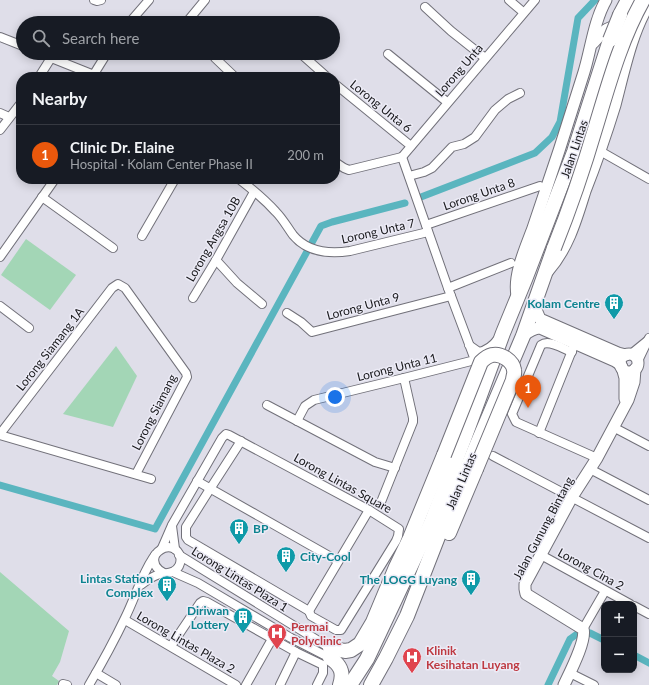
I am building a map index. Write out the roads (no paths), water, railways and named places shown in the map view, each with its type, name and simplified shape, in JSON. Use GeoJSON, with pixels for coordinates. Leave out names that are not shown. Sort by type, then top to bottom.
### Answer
{"type":"FeatureCollection","features":[{"type":"Feature","properties":{"kind":"highway","name":"Jalan Lintas"},"geometry":{"type":"LineString","coordinates":[[350,685],[377,638],[431,523],[574,152],[610,40],[628,0]]}},
{"type":"Feature","properties":{"kind":"highway","name":"Jalan Lintas"},"geometry":{"type":"LineString","coordinates":[[371,685],[407,616],[441,529],[523,336],[590,147],[620,50],[643,0]]}},
{"type":"Feature","properties":{"kind":"highway"},"geometry":{"type":"LineString","coordinates":[[330,653],[352,650],[360,644],[373,622],[444,455],[481,362],[491,355],[499,355],[504,357],[512,365],[514,371],[513,380],[464,502],[433,569],[421,583]]}},
{"type":"Feature","properties":{"kind":"highway"},"geometry":{"type":"LineString","coordinates":[[385,620],[402,555]]}},
{"type":"Feature","properties":{"kind":"highway"},"geometry":{"type":"LineString","coordinates":[[330,653],[351,658],[367,651],[377,638]]}},
{"type":"Feature","properties":{"kind":"highway"},"geometry":{"type":"LineString","coordinates":[[330,653],[337,675],[334,685]]}},
{"type":"Feature","properties":{"kind":"highway"},"geometry":{"type":"LineString","coordinates":[[330,653],[342,671],[340,685]]}},
{"type":"Feature","properties":{"kind":"main road","name":"Jalan Lintas"},"geometry":{"type":"LineString","coordinates":[[518,297],[516,287],[522,260],[584,71],[600,12],[606,0]]}},
{"type":"Feature","properties":{"kind":"main road","name":"Jalan Lintas"},"geometry":{"type":"LineString","coordinates":[[544,274],[557,260],[567,243],[600,151],[631,46],[649,4]]}},
{"type":"Feature","properties":{"kind":"main road"},"geometry":{"type":"LineString","coordinates":[[591,45],[607,28],[619,28],[626,35],[627,63]]}},
{"type":"Feature","properties":{"kind":"main road"},"geometry":{"type":"LineString","coordinates":[[534,305],[540,319],[618,353],[629,362]]}},
{"type":"Feature","properties":{"kind":"main road"},"geometry":{"type":"LineString","coordinates":[[523,336],[530,330],[540,328],[573,348],[614,360],[629,362]]}},
{"type":"Feature","properties":{"kind":"main road","name":"Jalan Gunung Bintang"},"geometry":{"type":"LineString","coordinates":[[583,629],[526,594],[524,589],[525,584],[572,497],[597,458],[624,405],[634,382],[629,362]]}},
{"type":"Feature","properties":{"kind":"main road"},"geometry":{"type":"LineString","coordinates":[[564,685],[582,642],[585,633],[583,629]]}},
{"type":"Feature","properties":{"kind":"street"},"geometry":{"type":"LineString","coordinates":[[94,0],[101,0]]}},
{"type":"Feature","properties":{"kind":"street"},"geometry":{"type":"LineString","coordinates":[[135,16],[149,0]]}},
{"type":"Feature","properties":{"kind":"street"},"geometry":{"type":"LineString","coordinates":[[192,16],[205,0]]}},
{"type":"Feature","properties":{"kind":"street"},"geometry":{"type":"LineString","coordinates":[[509,0],[523,12]]}},
{"type":"Feature","properties":{"kind":"street","name":"Lorong Unta"},"geometry":{"type":"LineString","coordinates":[[402,157],[534,0]]}},
{"type":"Feature","properties":{"kind":"street"},"geometry":{"type":"LineString","coordinates":[[425,7],[451,31],[485,58]]}},
{"type":"Feature","properties":{"kind":"street"},"geometry":{"type":"LineString","coordinates":[[0,37],[16,43]]}},
{"type":"Feature","properties":{"kind":"street"},"geometry":{"type":"LineString","coordinates":[[388,54],[447,102]]}},
{"type":"Feature","properties":{"kind":"street"},"geometry":{"type":"LineString","coordinates":[[41,72],[50,60]]}},
{"type":"Feature","properties":{"kind":"street"},"geometry":{"type":"LineString","coordinates":[[56,60],[86,72]]}},
{"type":"Feature","properties":{"kind":"street"},"geometry":{"type":"LineString","coordinates":[[98,72],[104,60]]}},
{"type":"Feature","properties":{"kind":"street"},"geometry":{"type":"LineString","coordinates":[[221,60],[231,72]]}},
{"type":"Feature","properties":{"kind":"street"},"geometry":{"type":"LineString","coordinates":[[308,60],[321,72]]}},
{"type":"Feature","properties":{"kind":"street","name":"Lorong Unta 6"},"geometry":{"type":"LineString","coordinates":[[340,88],[411,146]]}},
{"type":"Feature","properties":{"kind":"street"},"geometry":{"type":"LineString","coordinates":[[409,176],[432,168],[452,147],[464,144],[475,137],[495,110],[508,99],[520,93]]}},
{"type":"Feature","properties":{"kind":"street"},"geometry":{"type":"LineString","coordinates":[[0,130],[16,108]]}},
{"type":"Feature","properties":{"kind":"street"},"geometry":{"type":"LineString","coordinates":[[0,113],[9,117]]}},
{"type":"Feature","properties":{"kind":"street"},"geometry":{"type":"LineString","coordinates":[[600,151],[649,179]]}},
{"type":"Feature","properties":{"kind":"street"},"geometry":{"type":"LineString","coordinates":[[340,166],[349,170],[402,157],[449,292],[475,360],[483,370],[486,381]]}},
{"type":"Feature","properties":{"kind":"street"},"geometry":{"type":"LineString","coordinates":[[0,257],[51,184]]}},
{"type":"Feature","properties":{"kind":"street"},"geometry":{"type":"LineString","coordinates":[[142,236],[172,184]]}},
{"type":"Feature","properties":{"kind":"street"},"geometry":{"type":"LineString","coordinates":[[245,184],[254,192]]}},
{"type":"Feature","properties":{"kind":"street","name":"Lorong Unta 8"},"geometry":{"type":"LineString","coordinates":[[427,228],[540,186]]}},
{"type":"Feature","properties":{"kind":"street","name":"Lorong Unta 7"},"geometry":{"type":"LineString","coordinates":[[254,192],[278,214],[300,242],[310,248],[327,252],[338,253],[350,251],[427,228]]}},
{"type":"Feature","properties":{"kind":"street","name":"Lorong Angsa 10B"},"geometry":{"type":"LineString","coordinates":[[193,298],[254,192]]}},
{"type":"Feature","properties":{"kind":"street"},"geometry":{"type":"LineString","coordinates":[[42,197],[114,248]]}},
{"type":"Feature","properties":{"kind":"street"},"geometry":{"type":"LineString","coordinates":[[216,260],[237,283],[262,304]]}},
{"type":"Feature","properties":{"kind":"street"},"geometry":{"type":"LineString","coordinates":[[449,292],[511,263]]}},
{"type":"Feature","properties":{"kind":"street","name":"Lorong Siamang 1A"},"geometry":{"type":"LineString","coordinates":[[0,434],[112,288],[118,284],[121,285]]}},
{"type":"Feature","properties":{"kind":"street","name":"Lorong Siamang"},"geometry":{"type":"LineString","coordinates":[[121,285],[125,288],[186,373],[187,377],[136,474]]}},
{"type":"Feature","properties":{"kind":"street","name":"Lorong Unta 9"},"geometry":{"type":"LineString","coordinates":[[287,313],[301,322],[312,332],[449,292]]}},
{"type":"Feature","properties":{"kind":"street"},"geometry":{"type":"LineString","coordinates":[[0,306],[29,328]]}},
{"type":"Feature","properties":{"kind":"street"},"geometry":{"type":"LineString","coordinates":[[469,344],[478,352],[486,350],[493,346],[503,334]]}},
{"type":"Feature","properties":{"kind":"street"},"geometry":{"type":"LineString","coordinates":[[629,362],[649,339]]}},
{"type":"Feature","properties":{"kind":"street"},"geometry":{"type":"LineString","coordinates":[[539,433],[573,348],[549,343],[540,345],[512,414],[516,422],[539,433],[597,458]]}},
{"type":"Feature","properties":{"kind":"street","name":"Lorong Unta 11"},"geometry":{"type":"LineString","coordinates":[[297,421],[305,406],[314,400],[475,360]]}},
{"type":"Feature","properties":{"kind":"street"},"geometry":{"type":"LineString","coordinates":[[381,502],[413,422],[404,378]]}},
{"type":"Feature","properties":{"kind":"street"},"geometry":{"type":"LineString","coordinates":[[267,405],[375,462],[395,468]]}},
{"type":"Feature","properties":{"kind":"street"},"geometry":{"type":"LineString","coordinates":[[613,427],[649,446]]}},
{"type":"Feature","properties":{"kind":"street"},"geometry":{"type":"LineString","coordinates":[[0,434],[151,479]]}},
{"type":"Feature","properties":{"kind":"street","name":"Lorong Lintas Square"},"geometry":{"type":"LineString","coordinates":[[197,481],[222,438],[226,434],[229,434],[241,442],[369,510],[399,529],[396,541],[341,630],[336,630],[311,616],[309,611]]}},
{"type":"Feature","properties":{"kind":"street"},"geometry":{"type":"LineString","coordinates":[[241,442],[186,527],[186,537],[188,540],[309,611],[369,510]]}},
{"type":"Feature","properties":{"kind":"street"},"geometry":{"type":"LineString","coordinates":[[493,456],[649,538]]}},
{"type":"Feature","properties":{"kind":"street"},"geometry":{"type":"LineString","coordinates":[[590,469],[649,500]]}},
{"type":"Feature","properties":{"kind":"street"},"geometry":{"type":"LineString","coordinates":[[89,685],[124,620],[140,586],[146,568],[162,548],[172,525],[197,481],[338,561]]}},
{"type":"Feature","properties":{"kind":"street"},"geometry":{"type":"LineString","coordinates":[[140,586],[156,575],[173,572],[178,567],[180,559],[177,552],[172,525]]}},
{"type":"Feature","properties":{"kind":"street"},"geometry":{"type":"LineString","coordinates":[[162,548],[168,547],[177,552]]}},
{"type":"Feature","properties":{"kind":"street","name":"Lorong Lintas Plaza 1"},"geometry":{"type":"LineString","coordinates":[[177,552],[330,653]]}},
{"type":"Feature","properties":{"kind":"street"},"geometry":{"type":"LineString","coordinates":[[155,555],[155,566],[164,573]]}},
{"type":"Feature","properties":{"kind":"street","name":"Lorong Cina 2"},"geometry":{"type":"LineString","coordinates":[[541,555],[624,601]]}},
{"type":"Feature","properties":{"kind":"street","name":"Lorong Lintas Plaza 1"},"geometry":{"type":"LineString","coordinates":[[173,572],[198,583],[291,638],[330,653]]}},
{"type":"Feature","properties":{"kind":"street"},"geometry":{"type":"LineString","coordinates":[[583,629],[605,591]]}},
{"type":"Feature","properties":{"kind":"street"},"geometry":{"type":"LineString","coordinates":[[171,646],[200,603],[203,601],[207,602],[272,639],[323,665],[323,673],[317,685]]}},
{"type":"Feature","properties":{"kind":"street"},"geometry":{"type":"LineString","coordinates":[[637,608],[649,614]]}},
{"type":"Feature","properties":{"kind":"street","name":"Lorong Lintas Plaza 2"},"geometry":{"type":"LineString","coordinates":[[124,620],[236,685]]}},
{"type":"Feature","properties":{"kind":"street"},"geometry":{"type":"LineString","coordinates":[[246,685],[272,639]]}},
{"type":"Feature","properties":{"kind":"street"},"geometry":{"type":"LineString","coordinates":[[280,685],[296,652]]}},
{"type":"Feature","properties":{"kind":"street"},"geometry":{"type":"LineString","coordinates":[[96,673],[116,685]]}},
{"type":"Feature","properties":{"kind":"street"},"geometry":{"type":"LineString","coordinates":[[570,673],[594,685]]}},
{"type":"Feature","properties":{"kind":"waterway"},"geometry":{"type":"LineString","coordinates":[[421,197],[535,153],[552,137],[560,122],[578,18],[595,0]]}},
{"type":"Feature","properties":{"kind":"waterway"},"geometry":{"type":"LineString","coordinates":[[0,485],[155,529],[321,226],[405,203]]}},
{"type":"Feature","properties":{"kind":"waterway"},"geometry":{"type":"LineString","coordinates":[[590,633],[601,638]]}},
{"type":"Feature","properties":{"kind":"waterway"},"geometry":{"type":"LineString","coordinates":[[548,685],[570,639],[577,634]]}},
{"type":"Feature","properties":{"kind":"waterway"},"geometry":{"type":"LineString","coordinates":[[637,657],[649,663]]}},
{"type":"Feature","properties":{"kind":"place","name":"Kolam Centre"},"geometry":{"type":"Point","coordinates":[614,320]}},
{"type":"Feature","properties":{"kind":"place","name":"Clinic Dr. Elaine"},"geometry":{"type":"Point","coordinates":[528,408]}},
{"type":"Feature","properties":{"kind":"place","name":"BP"},"geometry":{"type":"Point","coordinates":[239,545]}},
{"type":"Feature","properties":{"kind":"place","name":"City-Cool"},"geometry":{"type":"Point","coordinates":[286,573]}},
{"type":"Feature","properties":{"kind":"place","name":"The LOGG Luyang"},"geometry":{"type":"Point","coordinates":[471,596]}},
{"type":"Feature","properties":{"kind":"place","name":"Lintas Station Complex"},"geometry":{"type":"Point","coordinates":[167,602]}},
{"type":"Feature","properties":{"kind":"place","name":"Diriwan Lottery"},"geometry":{"type":"Point","coordinates":[243,634]}},
{"type":"Feature","properties":{"kind":"place","name":"Permai Polyclinic"},"geometry":{"type":"Point","coordinates":[277,650]}},
{"type":"Feature","properties":{"kind":"place","name":"Klinik Kesihatan Luyang"},"geometry":{"type":"Point","coordinates":[412,674]}}]}
